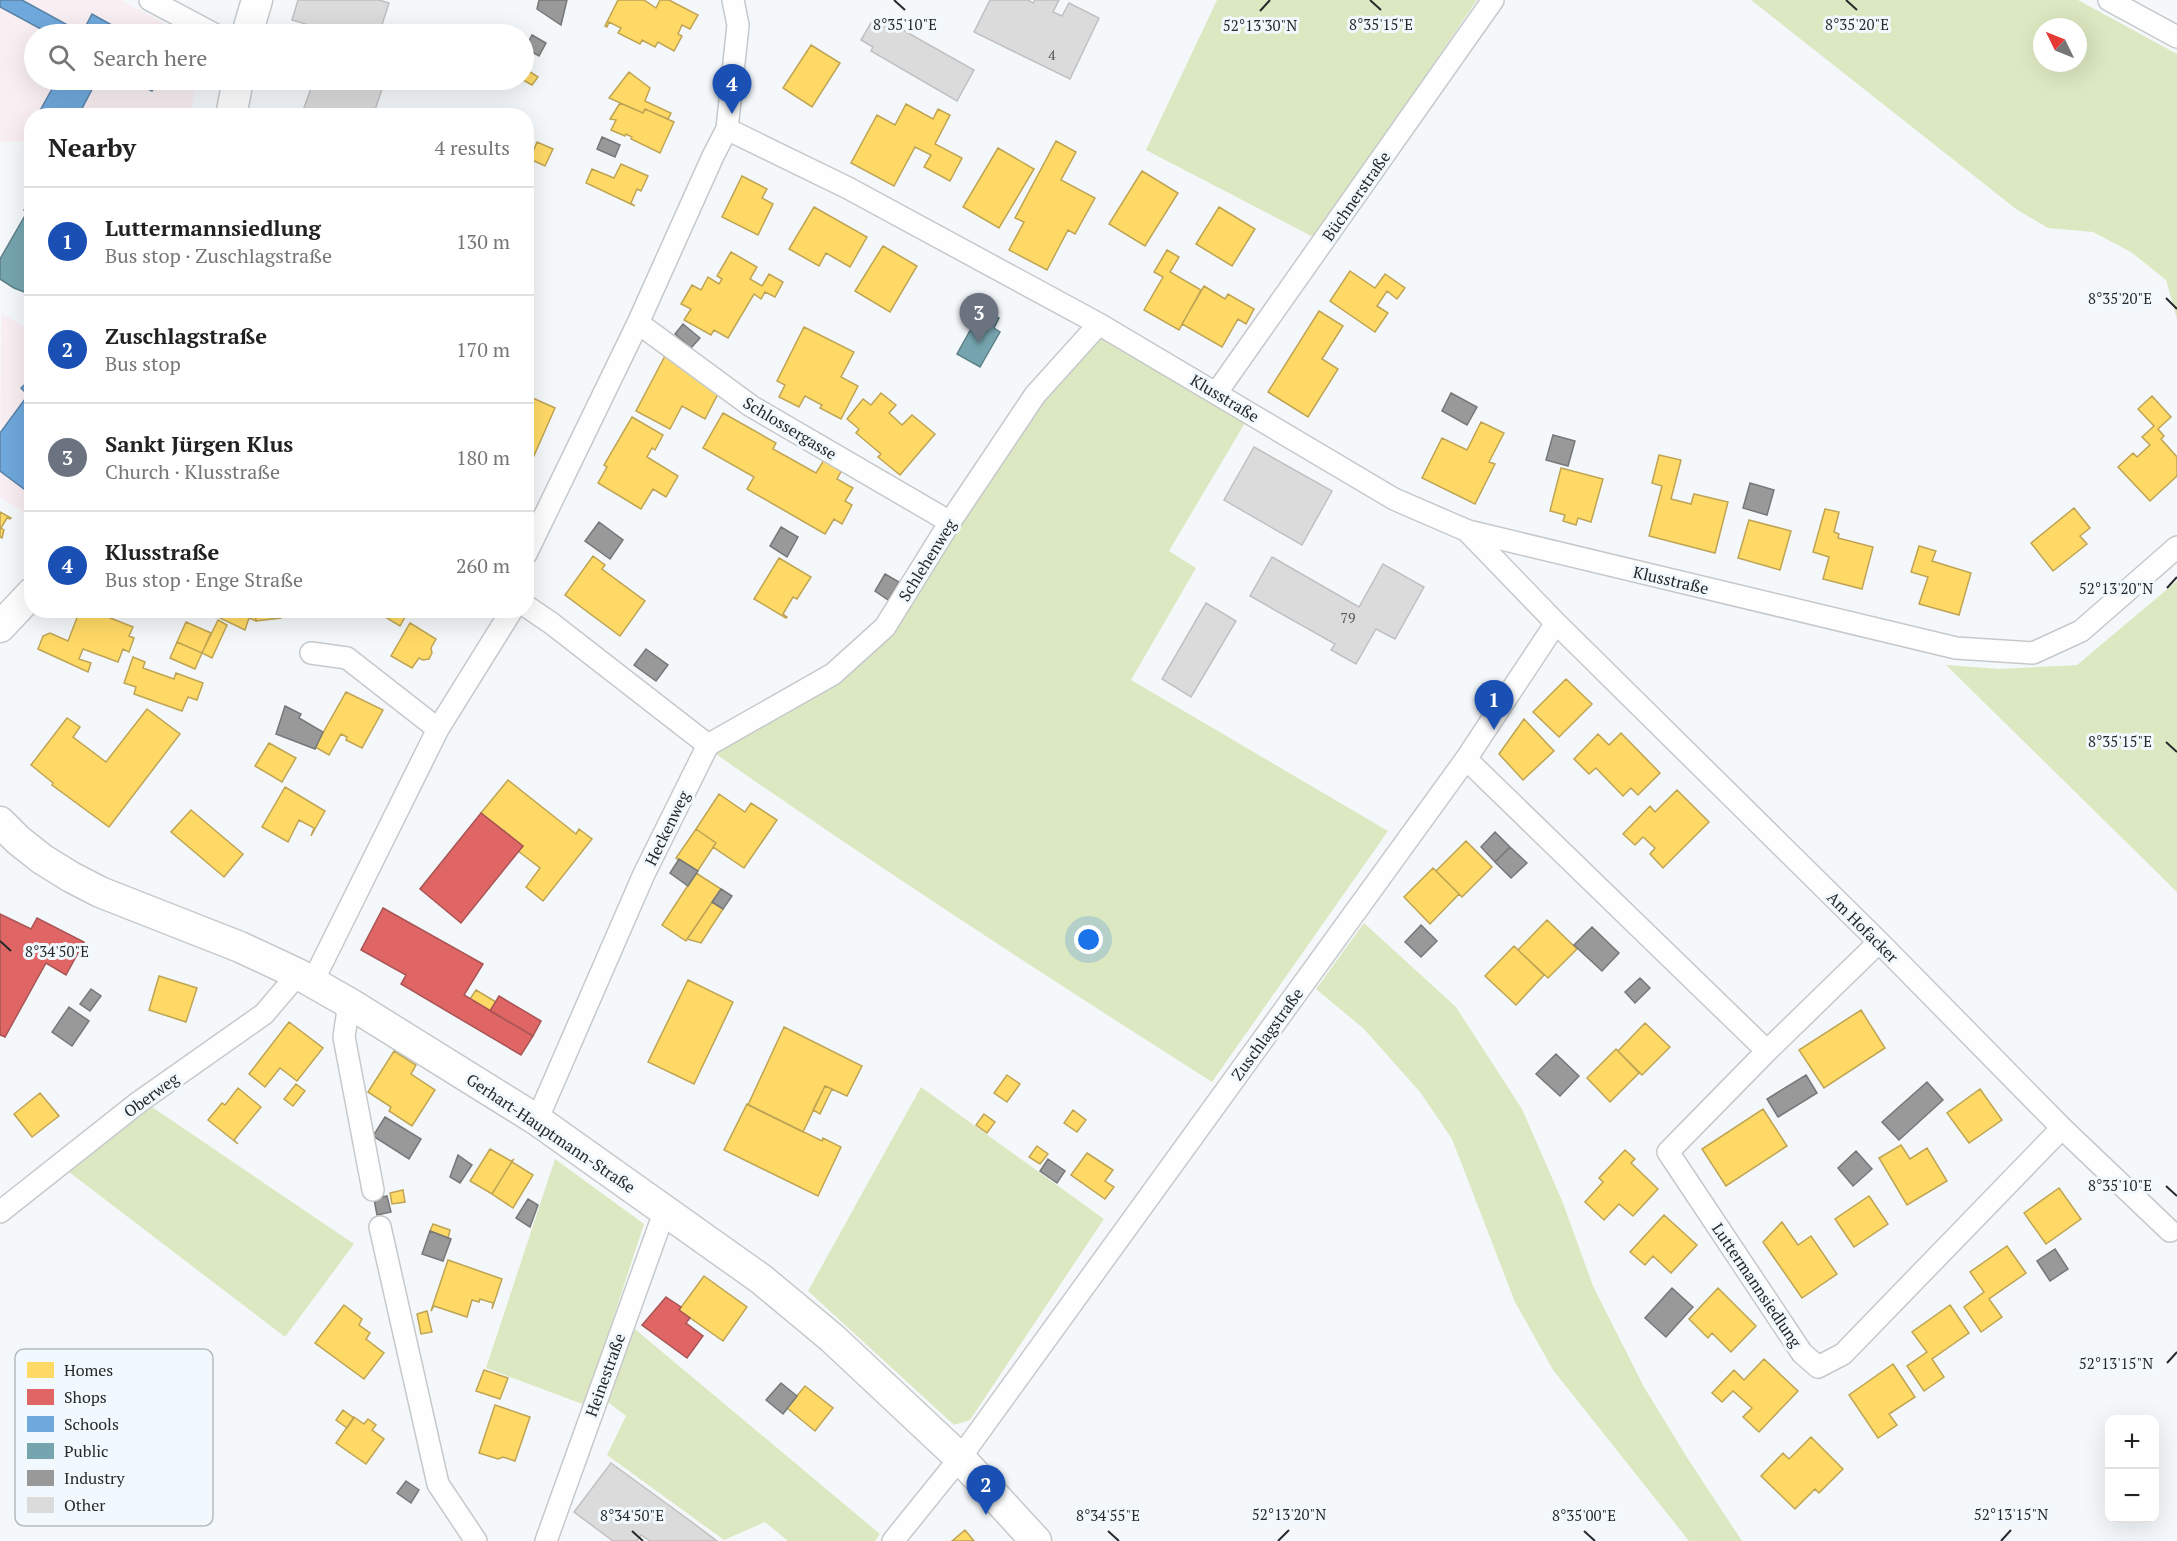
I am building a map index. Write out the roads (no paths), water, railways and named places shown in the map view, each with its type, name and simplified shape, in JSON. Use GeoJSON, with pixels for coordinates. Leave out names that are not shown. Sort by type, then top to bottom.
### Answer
{"type":"FeatureCollection","features":[{"type":"Feature","properties":{"kind":"street"},"geometry":{"type":"LineString","coordinates":[[150,0],[195,24]]}},
{"type":"Feature","properties":{"kind":"street"},"geometry":{"type":"LineString","coordinates":[[250,24],[256,0]]}},
{"type":"Feature","properties":{"kind":"street"},"geometry":{"type":"LineString","coordinates":[[534,538],[638,323],[713,156],[728,129],[738,25],[733,0]]}},
{"type":"Feature","properties":{"kind":"street","name":"Büchnerstraße"},"geometry":{"type":"LineString","coordinates":[[1217,392],[1493,0]]}},
{"type":"Feature","properties":{"kind":"street"},"geometry":{"type":"LineString","coordinates":[[2109,0],[2177,37]]}},
{"type":"Feature","properties":{"kind":"street"},"geometry":{"type":"LineString","coordinates":[[233,108],[236,90]]}},
{"type":"Feature","properties":{"kind":"street","name":"Klusstraße"},"geometry":{"type":"LineString","coordinates":[[728,129],[848,188],[1099,324],[1394,499],[1468,531],[1956,648],[2033,653],[2080,631],[2177,547]]}},
{"type":"Feature","properties":{"kind":"street","name":"Schlossergasse"},"geometry":{"type":"LineString","coordinates":[[638,323],[751,406],[950,522]]}},
{"type":"Feature","properties":{"kind":"street","name":"Schlehenweg"},"geometry":{"type":"LineString","coordinates":[[708,745],[833,674],[885,627],[950,522],[1035,395],[1099,324]]}},
{"type":"Feature","properties":{"kind":"street"},"geometry":{"type":"LineString","coordinates":[[1468,531],[1556,623]]}},
{"type":"Feature","properties":{"kind":"street"},"geometry":{"type":"LineString","coordinates":[[1,625],[24,601]]}},
{"type":"Feature","properties":{"kind":"street"},"geometry":{"type":"LineString","coordinates":[[534,611],[708,745]]}},
{"type":"Feature","properties":{"kind":"street"},"geometry":{"type":"LineString","coordinates":[[305,979],[438,729],[507,618]]}},
{"type":"Feature","properties":{"kind":"street","name":"Zuschlagstraße"},"geometry":{"type":"LineString","coordinates":[[893,1541],[960,1458],[1466,759],[1556,623]]}},
{"type":"Feature","properties":{"kind":"street","name":"Am Hofacker"},"geometry":{"type":"LineString","coordinates":[[1556,623],[1879,942],[2062,1128],[2170,1231]]}},
{"type":"Feature","properties":{"kind":"street"},"geometry":{"type":"LineString","coordinates":[[311,653],[347,658],[438,729]]}},
{"type":"Feature","properties":{"kind":"street","name":"Heckenweg"},"geometry":{"type":"LineString","coordinates":[[537,1120],[644,874],[708,745]]}},
{"type":"Feature","properties":{"kind":"street"},"geometry":{"type":"LineString","coordinates":[[1466,759],[1767,1051]]}},
{"type":"Feature","properties":{"kind":"street","name":"Gerhart-Hauptmann-Straße"},"geometry":{"type":"LineString","coordinates":[[0,822],[18,840],[70,878],[240,947],[305,979],[349,1003],[537,1120],[761,1279],[832,1338],[960,1458],[1036,1541]]}},
{"type":"Feature","properties":{"kind":"street","name":"Luttermannsiedlung"},"geometry":{"type":"LineString","coordinates":[[1879,942],[1668,1152],[1802,1353],[1818,1367],[1843,1354],[2062,1128]]}},
{"type":"Feature","properties":{"kind":"street","name":"Oberweg"},"geometry":{"type":"LineString","coordinates":[[0,1212],[139,1102],[264,1014],[305,979]]}},
{"type":"Feature","properties":{"kind":"street"},"geometry":{"type":"LineString","coordinates":[[349,1003],[345,1037],[374,1190]]}},
{"type":"Feature","properties":{"kind":"street","name":"Heinestraße"},"geometry":{"type":"LineString","coordinates":[[546,1541],[665,1210]]}},
{"type":"Feature","properties":{"kind":"street"},"geometry":{"type":"LineString","coordinates":[[380,1227],[438,1484],[476,1541]]}},
{"type":"Feature","properties":{"kind":"place","name":"Klusstraße"},"geometry":{"type":"Point","coordinates":[732,114]}},
{"type":"Feature","properties":{"kind":"place","name":"Sankt Jürgen Klus"},"geometry":{"type":"Point","coordinates":[979,343]}},
{"type":"Feature","properties":{"kind":"place","name":"Luttermannsiedlung"},"geometry":{"type":"Point","coordinates":[1494,730]}},
{"type":"Feature","properties":{"kind":"place","name":"Zuschlagstraße"},"geometry":{"type":"Point","coordinates":[986,1515]}}]}
